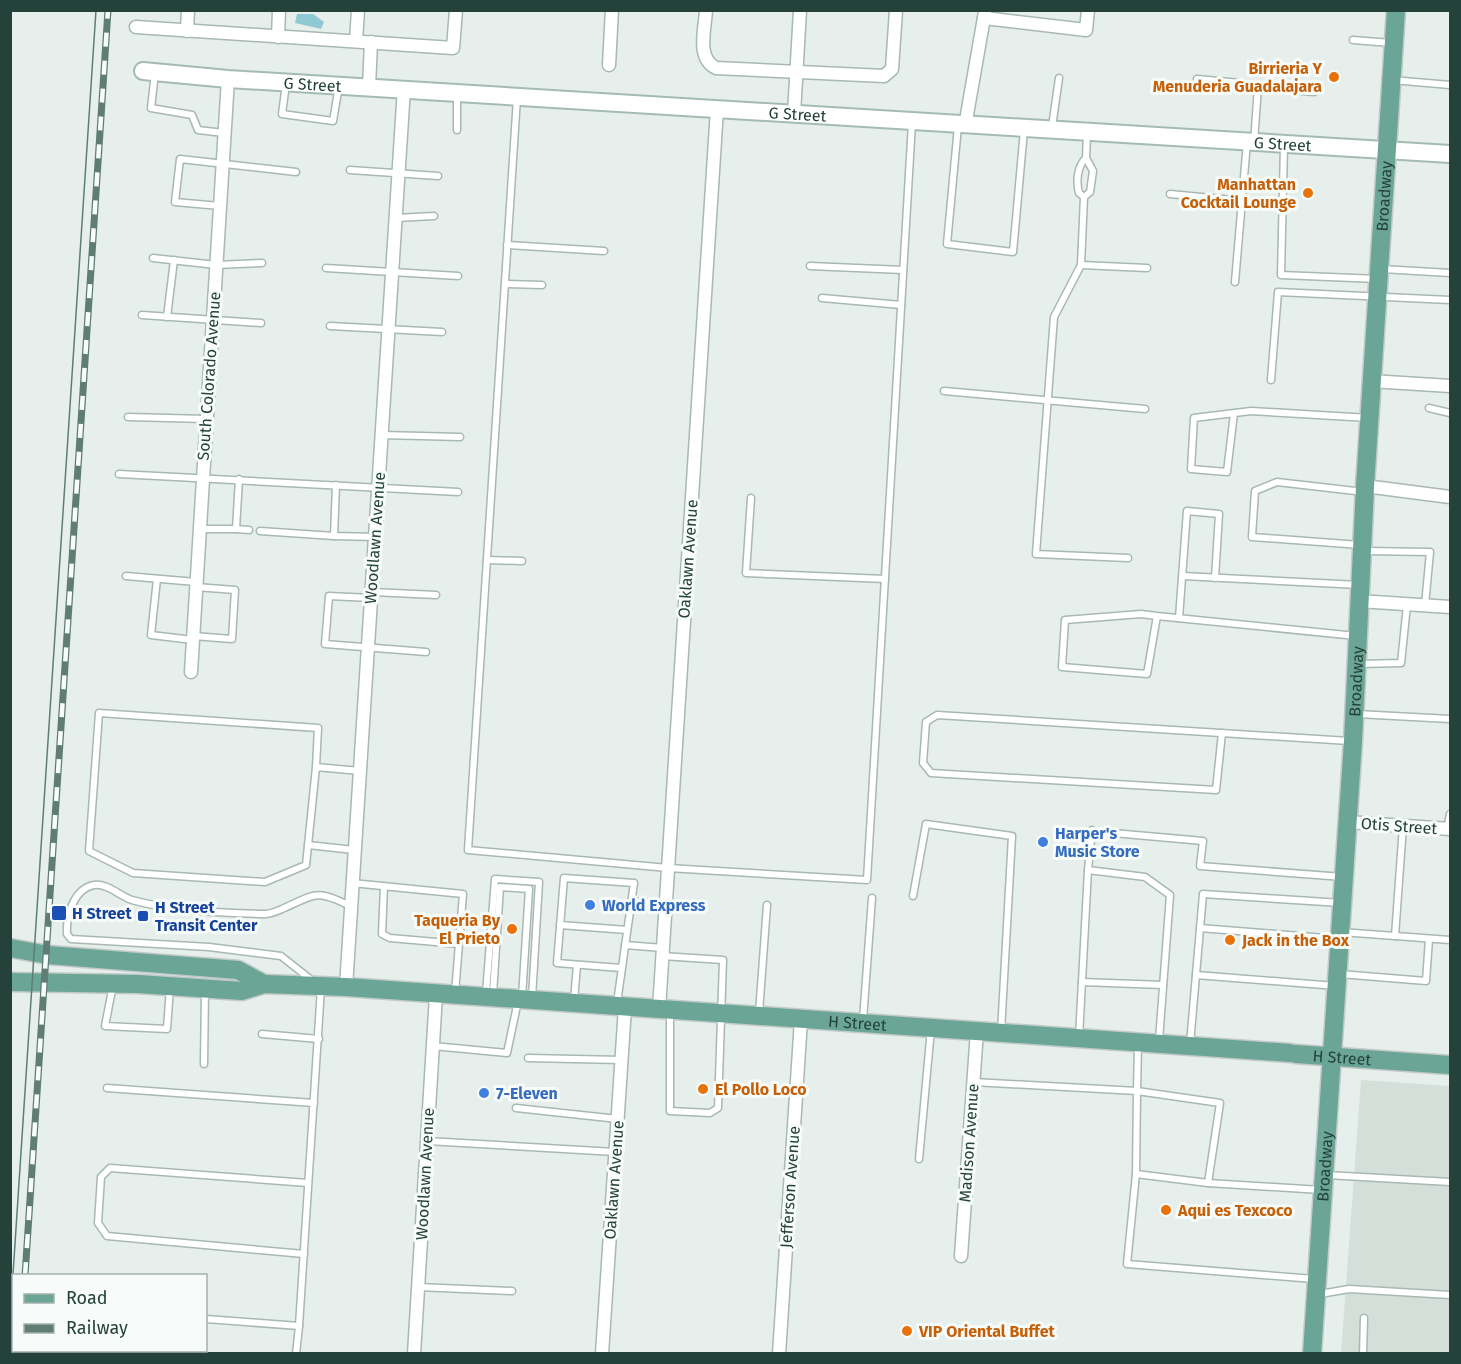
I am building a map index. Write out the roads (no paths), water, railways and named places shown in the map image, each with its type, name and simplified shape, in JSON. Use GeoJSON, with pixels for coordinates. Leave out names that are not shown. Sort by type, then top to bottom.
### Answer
{"type":"FeatureCollection","features":[{"type":"Feature","properties":{"kind":"main road","name":"Broadway"},"geometry":{"type":"LineString","coordinates":[[1312,1353],[1353,741],[1371,381],[1396,10]]}},
{"type":"Feature","properties":{"kind":"main road","name":"H Street"},"geometry":{"type":"LineString","coordinates":[[10,948],[48,955],[238,970],[264,984]]}},
{"type":"Feature","properties":{"kind":"main road","name":"H Street"},"geometry":{"type":"LineString","coordinates":[[10,982],[170,986],[242,991],[264,984],[346,987],[489,999],[665,1009],[1450,1065]]}},
{"type":"Feature","properties":{"kind":"street"},"geometry":{"type":"LineString","coordinates":[[187,31],[188,10]]}},
{"type":"Feature","properties":{"kind":"street"},"geometry":{"type":"LineString","coordinates":[[278,37],[279,10]]}},
{"type":"Feature","properties":{"kind":"street"},"geometry":{"type":"LineString","coordinates":[[356,41],[358,10]]}},
{"type":"Feature","properties":{"kind":"street"},"geometry":{"type":"LineString","coordinates":[[136,27],[453,48],[456,10]]}},
{"type":"Feature","properties":{"kind":"street"},"geometry":{"type":"LineString","coordinates":[[609,65],[612,10]]}},
{"type":"Feature","properties":{"kind":"street"},"geometry":{"type":"LineString","coordinates":[[706,10],[703,54],[707,64],[716,68],[884,76],[892,69],[896,10]]}},
{"type":"Feature","properties":{"kind":"street"},"geometry":{"type":"LineString","coordinates":[[794,114],[800,10]]}},
{"type":"Feature","properties":{"kind":"street"},"geometry":{"type":"LineString","coordinates":[[962,126],[984,14],[1086,30],[1088,10]]}},
{"type":"Feature","properties":{"kind":"street"},"geometry":{"type":"LineString","coordinates":[[369,87],[371,42]]}},
{"type":"Feature","properties":{"kind":"street","name":"G Street"},"geometry":{"type":"LineString","coordinates":[[149,72],[228,80],[404,88],[962,126],[1450,154]]}},
{"type":"Feature","properties":{"kind":"street","name":"South Colorado Avenue"},"geometry":{"type":"LineString","coordinates":[[191,672],[228,80]]}},
{"type":"Feature","properties":{"kind":"street","name":"Woodlawn Avenue"},"geometry":{"type":"LineString","coordinates":[[346,987],[404,88]]}},
{"type":"Feature","properties":{"kind":"street","name":"Oaklawn Avenue"},"geometry":{"type":"LineString","coordinates":[[665,1009],[663,952],[717,108]]}},
{"type":"Feature","properties":{"kind":"street"},"geometry":{"type":"LineString","coordinates":[[1371,381],[1450,386]]}},
{"type":"Feature","properties":{"kind":"street"},"geometry":{"type":"LineString","coordinates":[[1365,489],[1450,497]]}},
{"type":"Feature","properties":{"kind":"street"},"geometry":{"type":"LineString","coordinates":[[1359,593],[1407,604],[1450,607]]}},
{"type":"Feature","properties":{"kind":"street","name":"Otis Street"},"geometry":{"type":"LineString","coordinates":[[1347,822],[1449,829]]}},
{"type":"Feature","properties":{"kind":"street","name":"Woodlawn Avenue"},"geometry":{"type":"LineString","coordinates":[[414,1353],[436,995]]}},
{"type":"Feature","properties":{"kind":"street","name":"Oaklawn Avenue"},"geometry":{"type":"LineString","coordinates":[[602,1353],[618,1119],[621,1007]]}},
{"type":"Feature","properties":{"kind":"street","name":"Jefferson Avenue"},"geometry":{"type":"LineString","coordinates":[[779,1353],[801,1020]]}},
{"type":"Feature","properties":{"kind":"street","name":"Madison Avenue"},"geometry":{"type":"LineString","coordinates":[[961,1256],[977,1031]]}},
{"type":"Feature","properties":{"kind":"lane"},"geometry":{"type":"LineString","coordinates":[[1353,40],[1394,43]]}},
{"type":"Feature","properties":{"kind":"lane"},"geometry":{"type":"LineString","coordinates":[[149,72],[151,108],[192,115],[198,130],[224,133]]}},
{"type":"Feature","properties":{"kind":"lane"},"geometry":{"type":"LineString","coordinates":[[1052,131],[1059,78]]}},
{"type":"Feature","properties":{"kind":"lane"},"geometry":{"type":"LineString","coordinates":[[1197,79],[1240,83]]}},
{"type":"Feature","properties":{"kind":"lane"},"geometry":{"type":"LineString","coordinates":[[1391,80],[1450,85]]}},
{"type":"Feature","properties":{"kind":"lane"},"geometry":{"type":"LineString","coordinates":[[287,82],[282,114],[333,121],[339,85]]}},
{"type":"Feature","properties":{"kind":"lane"},"geometry":{"type":"LineString","coordinates":[[1235,282],[1242,201],[1258,87],[1314,92]]}},
{"type":"Feature","properties":{"kind":"lane"},"geometry":{"type":"LineString","coordinates":[[457,92],[457,130]]}},
{"type":"Feature","properties":{"kind":"lane"},"geometry":{"type":"LineString","coordinates":[[517,96],[468,850],[668,868],[867,880],[912,122]]}},
{"type":"Feature","properties":{"kind":"lane"},"geometry":{"type":"LineString","coordinates":[[962,126],[947,244],[1013,252],[1024,129]]}},
{"type":"Feature","properties":{"kind":"lane"},"geometry":{"type":"LineString","coordinates":[[1087,133],[1086,158],[1093,171],[1091,189],[1084,197],[1081,266],[1054,316],[1036,554],[1128,558]]}},
{"type":"Feature","properties":{"kind":"lane"},"geometry":{"type":"LineString","coordinates":[[1284,144],[1281,275],[1450,273]]}},
{"type":"Feature","properties":{"kind":"lane"},"geometry":{"type":"LineString","coordinates":[[1084,197],[1079,193],[1078,179],[1080,166],[1086,158]]}},
{"type":"Feature","properties":{"kind":"lane"},"geometry":{"type":"LineString","coordinates":[[220,206],[175,202],[180,159],[296,172]]}},
{"type":"Feature","properties":{"kind":"lane"},"geometry":{"type":"LineString","coordinates":[[350,170],[438,176]]}},
{"type":"Feature","properties":{"kind":"lane"},"geometry":{"type":"LineString","coordinates":[[1170,194],[1242,201]]}},
{"type":"Feature","properties":{"kind":"lane"},"geometry":{"type":"LineString","coordinates":[[396,218],[434,216]]}},
{"type":"Feature","properties":{"kind":"lane"},"geometry":{"type":"LineString","coordinates":[[507,245],[604,251]]}},
{"type":"Feature","properties":{"kind":"lane"},"geometry":{"type":"LineString","coordinates":[[153,258],[216,265],[262,263]]}},
{"type":"Feature","properties":{"kind":"lane"},"geometry":{"type":"LineString","coordinates":[[167,317],[174,260]]}},
{"type":"Feature","properties":{"kind":"lane"},"geometry":{"type":"LineString","coordinates":[[810,266],[903,270]]}},
{"type":"Feature","properties":{"kind":"lane"},"geometry":{"type":"LineString","coordinates":[[1081,266],[1147,267]]}},
{"type":"Feature","properties":{"kind":"lane"},"geometry":{"type":"LineString","coordinates":[[326,268],[458,276]]}},
{"type":"Feature","properties":{"kind":"lane"},"geometry":{"type":"LineString","coordinates":[[505,284],[542,285]]}},
{"type":"Feature","properties":{"kind":"lane"},"geometry":{"type":"LineString","coordinates":[[1271,380],[1278,292],[1450,300]]}},
{"type":"Feature","properties":{"kind":"lane"},"geometry":{"type":"LineString","coordinates":[[822,298],[901,305]]}},
{"type":"Feature","properties":{"kind":"lane"},"geometry":{"type":"LineString","coordinates":[[142,315],[261,323]]}},
{"type":"Feature","properties":{"kind":"lane"},"geometry":{"type":"LineString","coordinates":[[330,326],[442,332]]}},
{"type":"Feature","properties":{"kind":"lane"},"geometry":{"type":"LineString","coordinates":[[944,391],[1145,409]]}},
{"type":"Feature","properties":{"kind":"lane"},"geometry":{"type":"LineString","coordinates":[[1430,408],[1450,413]]}},
{"type":"Feature","properties":{"kind":"lane"},"geometry":{"type":"LineString","coordinates":[[1233,413],[1227,472],[1191,469],[1194,418],[1233,413],[1251,411],[1369,418]]}},
{"type":"Feature","properties":{"kind":"lane"},"geometry":{"type":"LineString","coordinates":[[128,417],[206,419]]}},
{"type":"Feature","properties":{"kind":"lane"},"geometry":{"type":"LineString","coordinates":[[381,435],[460,437]]}},
{"type":"Feature","properties":{"kind":"lane"},"geometry":{"type":"LineString","coordinates":[[119,474],[458,492]]}},
{"type":"Feature","properties":{"kind":"lane"},"geometry":{"type":"LineString","coordinates":[[236,529],[239,479]]}},
{"type":"Feature","properties":{"kind":"lane"},"geometry":{"type":"LineString","coordinates":[[1365,489],[1277,482],[1255,491],[1252,537],[1430,552],[1425,605]]}},
{"type":"Feature","properties":{"kind":"lane"},"geometry":{"type":"LineString","coordinates":[[334,536],[336,485]]}},
{"type":"Feature","properties":{"kind":"lane"},"geometry":{"type":"LineString","coordinates":[[751,498],[746,573],[885,579]]}},
{"type":"Feature","properties":{"kind":"lane"},"geometry":{"type":"LineString","coordinates":[[1179,618],[1187,511],[1219,514],[1215,578]]}},
{"type":"Feature","properties":{"kind":"lane"},"geometry":{"type":"LineString","coordinates":[[199,529],[249,530]]}},
{"type":"Feature","properties":{"kind":"lane"},"geometry":{"type":"LineString","coordinates":[[260,531],[375,537]]}},
{"type":"Feature","properties":{"kind":"lane"},"geometry":{"type":"LineString","coordinates":[[487,560],[522,561]]}},
{"type":"Feature","properties":{"kind":"lane"},"geometry":{"type":"LineString","coordinates":[[126,576],[157,579],[234,591],[232,639],[151,636],[157,579]]}},
{"type":"Feature","properties":{"kind":"lane"},"geometry":{"type":"LineString","coordinates":[[1183,576],[1359,593]]}},
{"type":"Feature","properties":{"kind":"lane"},"geometry":{"type":"LineString","coordinates":[[426,652],[325,644],[329,596],[436,595]]}},
{"type":"Feature","properties":{"kind":"lane"},"geometry":{"type":"LineString","coordinates":[[1356,664],[1401,663],[1407,604]]}},
{"type":"Feature","properties":{"kind":"lane"},"geometry":{"type":"LineString","coordinates":[[1157,616],[1147,674],[1062,668],[1065,620],[1141,614],[1357,636]]}},
{"type":"Feature","properties":{"kind":"lane"},"geometry":{"type":"LineString","coordinates":[[99,713],[318,728],[316,767],[306,865],[265,882],[133,873],[89,851],[99,713]]}},
{"type":"Feature","properties":{"kind":"lane"},"geometry":{"type":"LineString","coordinates":[[1353,713],[1450,719]]}},
{"type":"Feature","properties":{"kind":"lane"},"geometry":{"type":"LineString","coordinates":[[1222,733],[1216,790],[931,773],[923,763],[926,722],[937,715],[1353,741]]}},
{"type":"Feature","properties":{"kind":"lane"},"geometry":{"type":"LineString","coordinates":[[316,767],[360,771]]}},
{"type":"Feature","properties":{"kind":"lane"},"geometry":{"type":"LineString","coordinates":[[1449,829],[1450,814]]}},
{"type":"Feature","properties":{"kind":"lane"},"geometry":{"type":"LineString","coordinates":[[913,896],[926,824],[1012,836],[1001,1033]]}},
{"type":"Feature","properties":{"kind":"lane"},"geometry":{"type":"LineString","coordinates":[[1395,936],[1403,826]]}},
{"type":"Feature","properties":{"kind":"lane"},"geometry":{"type":"LineString","coordinates":[[1079,1038],[1092,830]]}},
{"type":"Feature","properties":{"kind":"lane"},"geometry":{"type":"LineString","coordinates":[[1113,833],[1203,841],[1200,866],[1344,877]]}},
{"type":"Feature","properties":{"kind":"lane"},"geometry":{"type":"LineString","coordinates":[[308,845],[354,850]]}},
{"type":"Feature","properties":{"kind":"lane"},"geometry":{"type":"LineString","coordinates":[[1088,870],[1145,877],[1170,895],[1158,1044]]}},
{"type":"Feature","properties":{"kind":"lane"},"geometry":{"type":"LineString","coordinates":[[621,968],[557,963],[564,878],[634,883],[621,968],[621,1007]]}},
{"type":"Feature","properties":{"kind":"lane"},"geometry":{"type":"LineString","coordinates":[[433,1046],[507,1053],[524,1001],[539,882],[495,879],[489,999]]}},
{"type":"Feature","properties":{"kind":"lane"},"geometry":{"type":"LineString","coordinates":[[352,883],[463,894],[455,996]]}},
{"type":"Feature","properties":{"kind":"lane"},"geometry":{"type":"LineString","coordinates":[[296,1353],[321,987],[281,956],[209,948],[71,939],[67,934],[70,908],[81,893],[93,885],[107,887],[130,899],[160,905],[269,915],[314,894],[330,896],[351,907]]}},
{"type":"Feature","properties":{"kind":"lane"},"geometry":{"type":"LineString","coordinates":[[384,886],[382,934],[390,938],[459,944]]}},
{"type":"Feature","properties":{"kind":"lane"},"geometry":{"type":"LineString","coordinates":[[489,999],[500,887],[529,889],[524,1001]]}},
{"type":"Feature","properties":{"kind":"lane"},"geometry":{"type":"LineString","coordinates":[[1190,1046],[1203,894],[1342,903]]}},
{"type":"Feature","properties":{"kind":"lane"},"geometry":{"type":"LineString","coordinates":[[862,1024],[872,898]]}},
{"type":"Feature","properties":{"kind":"lane"},"geometry":{"type":"LineString","coordinates":[[632,901],[666,904]]}},
{"type":"Feature","properties":{"kind":"lane"},"geometry":{"type":"LineString","coordinates":[[759,1017],[767,905]]}},
{"type":"Feature","properties":{"kind":"lane"},"geometry":{"type":"LineString","coordinates":[[560,925],[627,930]]}},
{"type":"Feature","properties":{"kind":"lane"},"geometry":{"type":"LineString","coordinates":[[1200,928],[1450,940]]}},
{"type":"Feature","properties":{"kind":"lane"},"geometry":{"type":"LineString","coordinates":[[1196,975],[1426,981],[1429,939]]}},
{"type":"Feature","properties":{"kind":"lane"},"geometry":{"type":"LineString","coordinates":[[625,945],[723,960],[723,1014],[718,1108],[710,1113],[670,1112],[665,1009]]}},
{"type":"Feature","properties":{"kind":"lane"},"geometry":{"type":"LineString","coordinates":[[574,1004],[577,964]]}},
{"type":"Feature","properties":{"kind":"lane"},"geometry":{"type":"LineString","coordinates":[[1082,982],[1163,985]]}},
{"type":"Feature","properties":{"kind":"lane"},"geometry":{"type":"LineString","coordinates":[[113,984],[105,1026],[167,1029],[170,986]]}},
{"type":"Feature","properties":{"kind":"lane"},"geometry":{"type":"LineString","coordinates":[[204,1064],[205,989]]}},
{"type":"Feature","properties":{"kind":"lane"},"geometry":{"type":"LineString","coordinates":[[918,1159],[931,1028]]}},
{"type":"Feature","properties":{"kind":"lane"},"geometry":{"type":"LineString","coordinates":[[262,1034],[319,1039]]}},
{"type":"Feature","properties":{"kind":"lane"},"geometry":{"type":"LineString","coordinates":[[1138,1042],[1136,1174],[1128,1264],[1316,1287],[1450,1295]]}},
{"type":"Feature","properties":{"kind":"lane"},"geometry":{"type":"LineString","coordinates":[[528,1058],[621,1060]]}},
{"type":"Feature","properties":{"kind":"lane"},"geometry":{"type":"LineString","coordinates":[[974,1082],[1137,1091],[1220,1103],[1208,1183]]}},
{"type":"Feature","properties":{"kind":"lane"},"geometry":{"type":"LineString","coordinates":[[107,1088],[314,1103]]}},
{"type":"Feature","properties":{"kind":"lane"},"geometry":{"type":"LineString","coordinates":[[516,1108],[618,1119]]}},
{"type":"Feature","properties":{"kind":"lane"},"geometry":{"type":"LineString","coordinates":[[426,1141],[615,1152]]}},
{"type":"Feature","properties":{"kind":"lane"},"geometry":{"type":"LineString","coordinates":[[304,1254],[107,1236],[98,1223],[101,1177],[110,1168],[308,1183]]}},
{"type":"Feature","properties":{"kind":"lane"},"geometry":{"type":"LineString","coordinates":[[1136,1174],[1208,1183],[1450,1182]]}},
{"type":"Feature","properties":{"kind":"lane"},"geometry":{"type":"LineString","coordinates":[[418,1287],[512,1291]]}},
{"type":"Feature","properties":{"kind":"lane"},"geometry":{"type":"LineString","coordinates":[[1363,1353],[1364,1318]]}},
{"type":"Feature","properties":{"kind":"lane"},"geometry":{"type":"LineString","coordinates":[[207,1319],[299,1326]]}},
{"type":"Feature","properties":{"kind":"water"},"geometry":{"type":"Polygon","coordinates":[[[297,14],[313,14],[324,22],[321,29],[295,23],[297,14]]]}},
{"type":"Feature","properties":{"kind":"tram line"},"geometry":{"type":"LineString","coordinates":[[13,1274],[96,10]]}},
{"type":"Feature","properties":{"kind":"tram line"},"geometry":{"type":"LineString","coordinates":[[10,1320],[12,1290]]}},
{"type":"Feature","properties":{"kind":"railway"},"geometry":{"type":"LineString","coordinates":[[25,1274],[108,10]]}},
{"type":"Feature","properties":{"kind":"place","name":"Birrieria Y Menuderia Guadalajara"},"geometry":{"type":"Point","coordinates":[1334,77]}},
{"type":"Feature","properties":{"kind":"place","name":"Manhattan Cocktail Lounge"},"geometry":{"type":"Point","coordinates":[1308,193]}},
{"type":"Feature","properties":{"kind":"place","name":"Harper's Music Store"},"geometry":{"type":"Point","coordinates":[1043,842]}},
{"type":"Feature","properties":{"kind":"place","name":"World Express"},"geometry":{"type":"Point","coordinates":[590,905]}},
{"type":"Feature","properties":{"kind":"place","name":"H Street"},"geometry":{"type":"Point","coordinates":[59,913]}},
{"type":"Feature","properties":{"kind":"place","name":"H Street Transit Center"},"geometry":{"type":"Point","coordinates":[143,916]}},
{"type":"Feature","properties":{"kind":"place","name":"Taqueria By El Prieto"},"geometry":{"type":"Point","coordinates":[512,929]}},
{"type":"Feature","properties":{"kind":"place","name":"Jack in the Box"},"geometry":{"type":"Point","coordinates":[1230,940]}},
{"type":"Feature","properties":{"kind":"place","name":"El Pollo Loco"},"geometry":{"type":"Point","coordinates":[703,1089]}},
{"type":"Feature","properties":{"kind":"place","name":"7-Eleven"},"geometry":{"type":"Point","coordinates":[484,1093]}},
{"type":"Feature","properties":{"kind":"place","name":"Aqui es Texcoco"},"geometry":{"type":"Point","coordinates":[1166,1210]}},
{"type":"Feature","properties":{"kind":"place","name":"VIP Oriental Buffet"},"geometry":{"type":"Point","coordinates":[907,1331]}}]}
